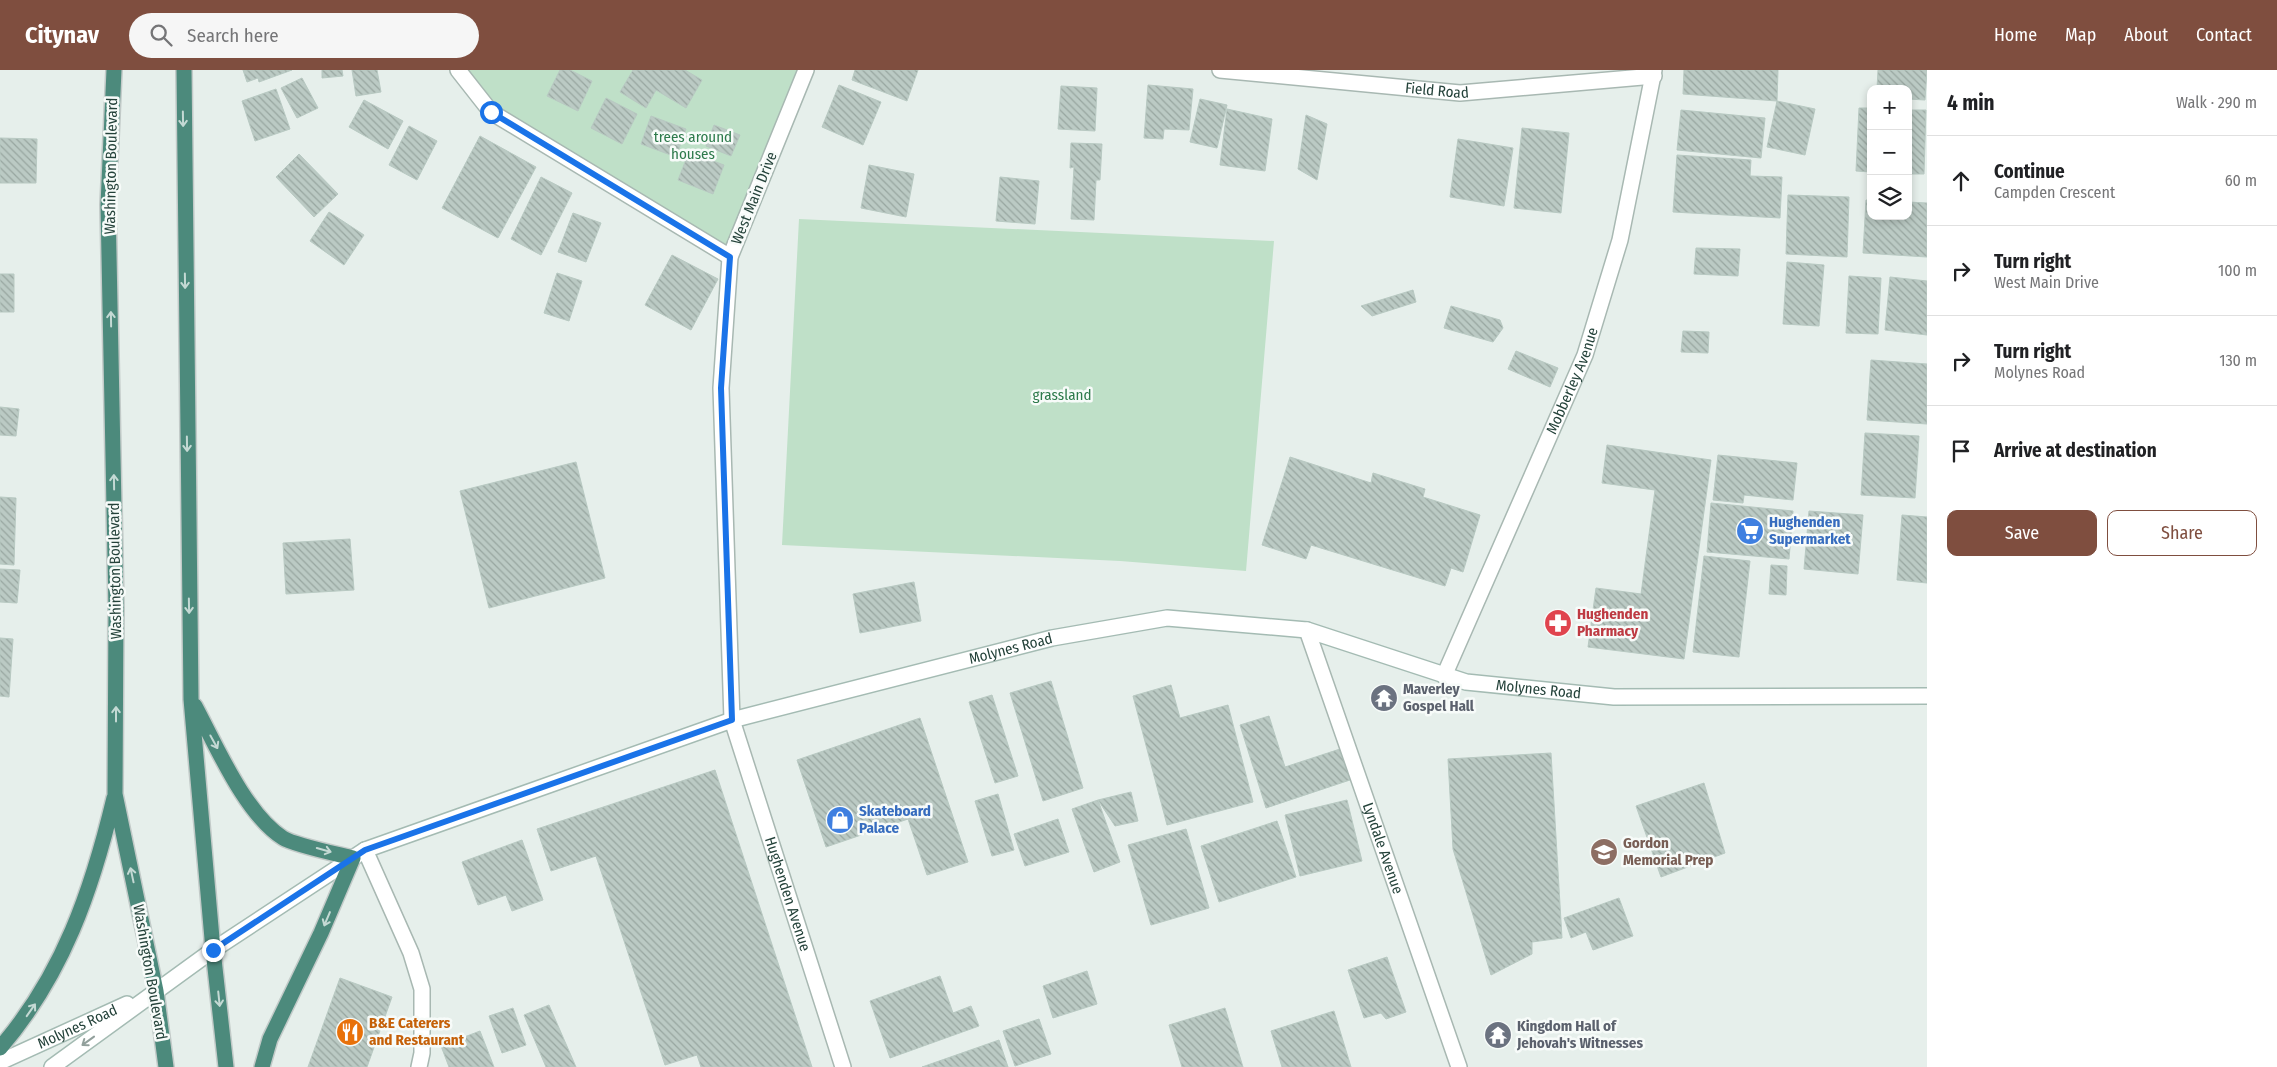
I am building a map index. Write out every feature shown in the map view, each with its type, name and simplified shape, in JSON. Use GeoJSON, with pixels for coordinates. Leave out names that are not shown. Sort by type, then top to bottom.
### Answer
{"type":"FeatureCollection","features":[{"type":"Feature","properties":{"kind":"highway","name":"Washington Boulevard"},"geometry":{"type":"LineString","coordinates":[[114,70],[108,205],[116,608],[115,794],[156,991],[166,1067]]}},
{"type":"Feature","properties":{"kind":"highway"},"geometry":{"type":"LineString","coordinates":[[184,70],[191,699],[213,950],[226,1067]]}},
{"type":"Feature","properties":{"kind":"highway"},"geometry":{"type":"LineString","coordinates":[[191,699],[248,801],[264,822],[284,839],[359,854],[270,1039],[262,1067]]}},
{"type":"Feature","properties":{"kind":"highway"},"geometry":{"type":"LineString","coordinates":[[0,1048],[33,1007],[72,933],[99,860],[115,794]]}},
{"type":"Feature","properties":{"kind":"street"},"geometry":{"type":"LineString","coordinates":[[458,70],[491,112],[730,257]]}},
{"type":"Feature","properties":{"kind":"street","name":"West Main Drive"},"geometry":{"type":"LineString","coordinates":[[732,720],[721,388],[730,257],[806,70]]}},
{"type":"Feature","properties":{"kind":"street","name":"Field Road"},"geometry":{"type":"LineString","coordinates":[[1220,70],[1460,93],[1654,73]]}},
{"type":"Feature","properties":{"kind":"street","name":"Mobberley Avenue"},"geometry":{"type":"LineString","coordinates":[[1444,676],[1585,355],[1620,240],[1654,73]]}},
{"type":"Feature","properties":{"kind":"street","name":"Molynes Road"},"geometry":{"type":"LineString","coordinates":[[52,1067],[213,950],[359,854],[732,720],[1052,638],[1167,618],[1307,630],[1466,682],[1614,697],[1927,696]]}},
{"type":"Feature","properties":{"kind":"street","name":"Lyndale Avenue"},"geometry":{"type":"LineString","coordinates":[[1307,630],[1460,1067]]}},
{"type":"Feature","properties":{"kind":"street","name":"Hughenden Avenue"},"geometry":{"type":"LineString","coordinates":[[732,720],[842,1067]]}},
{"type":"Feature","properties":{"kind":"street"},"geometry":{"type":"LineString","coordinates":[[359,854],[411,953],[422,989],[422,1053],[419,1067]]}},
{"type":"Feature","properties":{"kind":"street","name":"Molynes Road"},"geometry":{"type":"LineString","coordinates":[[0,1062],[156,991]]}},
{"type":"Feature","properties":{"kind":"green space","name":"trees around houses"},"geometry":{"type":"Polygon","coordinates":[[[458,70],[806,70],[730,257],[491,112],[458,70]]]}},
{"type":"Feature","properties":{"kind":"green space","name":"grassland"},"geometry":{"type":"Polygon","coordinates":[[[799,219],[1274,241],[1246,571],[1120,561],[782,545],[799,219]]]}},
{"type":"Feature","properties":{"kind":"building"},"geometry":{"type":"Polygon","coordinates":[[[243,70],[292,70],[259,82],[258,78],[247,82],[243,70]]]}},
{"type":"Feature","properties":{"kind":"building"},"geometry":{"type":"Polygon","coordinates":[[[322,70],[342,70],[343,76],[322,78],[322,70]]]}},
{"type":"Feature","properties":{"kind":"building"},"geometry":{"type":"Polygon","coordinates":[[[352,70],[377,70],[381,92],[356,96],[352,70]]]}},
{"type":"Feature","properties":{"kind":"building"},"geometry":{"type":"Polygon","coordinates":[[[560,70],[570,70],[592,81],[578,111],[547,96],[560,70]]]}},
{"type":"Feature","properties":{"kind":"building"},"geometry":{"type":"Polygon","coordinates":[[[633,70],[685,70],[702,80],[686,108],[656,90],[646,108],[620,92],[633,70]]]}},
{"type":"Feature","properties":{"kind":"building"},"geometry":{"type":"Polygon","coordinates":[[[855,70],[918,70],[907,101],[852,80],[855,70]]]}},
{"type":"Feature","properties":{"kind":"building"},"geometry":{"type":"Polygon","coordinates":[[[1684,70],[1778,70],[1777,101],[1683,94],[1684,70]]]}},
{"type":"Feature","properties":{"kind":"building"},"geometry":{"type":"Polygon","coordinates":[[[1878,70],[1927,70],[1925,100],[1912,99],[1912,85],[1877,85],[1878,70]]]}},
{"type":"Feature","properties":{"kind":"building"},"geometry":{"type":"Polygon","coordinates":[[[302,78],[318,108],[297,118],[281,88],[302,78]]]}},
{"type":"Feature","properties":{"kind":"building"},"geometry":{"type":"Polygon","coordinates":[[[839,85],[881,102],[863,145],[822,127],[839,85]]]}},
{"type":"Feature","properties":{"kind":"building"},"geometry":{"type":"Polygon","coordinates":[[[1148,85],[1193,89],[1189,130],[1164,129],[1163,139],[1144,138],[1148,85]]]}},
{"type":"Feature","properties":{"kind":"building"},"geometry":{"type":"Polygon","coordinates":[[[1061,86],[1097,88],[1095,131],[1058,129],[1061,86]]]}},
{"type":"Feature","properties":{"kind":"building"},"geometry":{"type":"Polygon","coordinates":[[[276,89],[290,129],[255,141],[242,101],[276,89]]]}},
{"type":"Feature","properties":{"kind":"building"},"geometry":{"type":"Polygon","coordinates":[[[606,98],[637,114],[622,144],[591,128],[606,98]]]}},
{"type":"Feature","properties":{"kind":"building"},"geometry":{"type":"Polygon","coordinates":[[[1200,99],[1227,105],[1217,148],[1190,142],[1200,99]]]}},
{"type":"Feature","properties":{"kind":"building"},"geometry":{"type":"Polygon","coordinates":[[[364,100],[403,121],[388,149],[349,127],[364,100]]]}},
{"type":"Feature","properties":{"kind":"building"},"geometry":{"type":"Polygon","coordinates":[[[1777,101],[1815,109],[1805,155],[1767,147],[1777,101]]]}},
{"type":"Feature","properties":{"kind":"building"},"geometry":{"type":"Polygon","coordinates":[[[1859,108],[1867,108],[1867,172],[1856,171],[1859,108]]]}},
{"type":"Feature","properties":{"kind":"building"},"geometry":{"type":"Polygon","coordinates":[[[1227,109],[1272,119],[1265,171],[1220,165],[1227,109]]]}},
{"type":"Feature","properties":{"kind":"building"},"geometry":{"type":"Polygon","coordinates":[[[1681,110],[1765,118],[1761,158],[1677,150],[1681,110]]]}},
{"type":"Feature","properties":{"kind":"building"},"geometry":{"type":"Polygon","coordinates":[[[1912,110],[1926,110],[1924,174],[1912,174],[1912,110]]]}},
{"type":"Feature","properties":{"kind":"building"},"geometry":{"type":"Polygon","coordinates":[[[1306,115],[1327,124],[1317,180],[1298,169],[1306,115]]]}},
{"type":"Feature","properties":{"kind":"building"},"geometry":{"type":"Polygon","coordinates":[[[651,116],[686,129],[676,157],[641,144],[651,116]]]}},
{"type":"Feature","properties":{"kind":"building"},"geometry":{"type":"Polygon","coordinates":[[[714,125],[740,135],[731,156],[706,146],[714,125]]]}},
{"type":"Feature","properties":{"kind":"building"},"geometry":{"type":"Polygon","coordinates":[[[409,126],[437,141],[417,180],[389,165],[409,126]]]}},
{"type":"Feature","properties":{"kind":"building"},"geometry":{"type":"Polygon","coordinates":[[[1522,128],[1569,133],[1561,213],[1514,208],[1522,128]]]}},
{"type":"Feature","properties":{"kind":"building"},"geometry":{"type":"Polygon","coordinates":[[[480,136],[536,167],[498,238],[442,208],[480,136]]]}},
{"type":"Feature","properties":{"kind":"building"},"geometry":{"type":"Polygon","coordinates":[[[0,138],[37,139],[36,183],[0,183],[0,138]]]}},
{"type":"Feature","properties":{"kind":"building"},"geometry":{"type":"Polygon","coordinates":[[[1458,139],[1513,148],[1504,206],[1450,197],[1458,139]]]}},
{"type":"Feature","properties":{"kind":"building"},"geometry":{"type":"Polygon","coordinates":[[[1071,143],[1102,144],[1100,180],[1096,180],[1094,220],[1071,219],[1074,167],[1070,168],[1071,143]]]}},
{"type":"Feature","properties":{"kind":"building"},"geometry":{"type":"Polygon","coordinates":[[[689,152],[724,165],[713,194],[678,180],[689,152]]]}},
{"type":"Feature","properties":{"kind":"building"},"geometry":{"type":"Polygon","coordinates":[[[299,154],[338,194],[314,217],[276,177],[299,154]]]}},
{"type":"Feature","properties":{"kind":"building"},"geometry":{"type":"Polygon","coordinates":[[[1677,155],[1751,160],[1750,176],[1782,177],[1780,218],[1673,212],[1677,155]]]}},
{"type":"Feature","properties":{"kind":"building"},"geometry":{"type":"Polygon","coordinates":[[[869,165],[914,174],[906,217],[861,208],[869,165]]]}},
{"type":"Feature","properties":{"kind":"building"},"geometry":{"type":"Polygon","coordinates":[[[541,177],[572,193],[541,255],[511,239],[541,177]]]}},
{"type":"Feature","properties":{"kind":"building"},"geometry":{"type":"Polygon","coordinates":[[[1000,177],[1039,181],[1035,224],[996,221],[1000,177]]]}},
{"type":"Feature","properties":{"kind":"building"},"geometry":{"type":"Polygon","coordinates":[[[1788,195],[1849,197],[1847,257],[1786,254],[1788,195]]]}},
{"type":"Feature","properties":{"kind":"building"},"geometry":{"type":"Polygon","coordinates":[[[1866,200],[1867,220],[1912,220],[1912,202],[1927,203],[1927,257],[1863,253],[1866,200]]]}},
{"type":"Feature","properties":{"kind":"building"},"geometry":{"type":"Polygon","coordinates":[[[329,212],[364,235],[344,265],[310,241],[329,212]]]}},
{"type":"Feature","properties":{"kind":"building"},"geometry":{"type":"Polygon","coordinates":[[[573,213],[601,223],[586,262],[558,252],[573,213]]]}},
{"type":"Feature","properties":{"kind":"building"},"geometry":{"type":"Polygon","coordinates":[[[1696,248],[1740,249],[1738,276],[1694,274],[1696,248]]]}},
{"type":"Feature","properties":{"kind":"building"},"geometry":{"type":"Polygon","coordinates":[[[672,255],[718,279],[691,330],[645,305],[672,255]]]}},
{"type":"Feature","properties":{"kind":"building"},"geometry":{"type":"Polygon","coordinates":[[[1787,262],[1824,265],[1819,326],[1783,324],[1787,262]]]}},
{"type":"Feature","properties":{"kind":"building"},"geometry":{"type":"Polygon","coordinates":[[[557,273],[582,281],[569,321],[544,313],[557,273]]]}},
{"type":"Feature","properties":{"kind":"building"},"geometry":{"type":"Polygon","coordinates":[[[0,274],[14,274],[14,312],[0,312],[0,274]]]}},
{"type":"Feature","properties":{"kind":"building"},"geometry":{"type":"Polygon","coordinates":[[[1849,276],[1881,278],[1878,334],[1846,333],[1849,276]]]}},
{"type":"Feature","properties":{"kind":"building"},"geometry":{"type":"Polygon","coordinates":[[[1890,277],[1927,281],[1927,335],[1885,330],[1890,277]]]}},
{"type":"Feature","properties":{"kind":"building"},"geometry":{"type":"Polygon","coordinates":[[[1413,290],[1416,302],[1372,316],[1361,306],[1413,290]]]}},
{"type":"Feature","properties":{"kind":"building"},"geometry":{"type":"Polygon","coordinates":[[[1451,306],[1500,320],[1503,328],[1493,342],[1444,328],[1451,306]]]}},
{"type":"Feature","properties":{"kind":"building"},"geometry":{"type":"Polygon","coordinates":[[[1683,331],[1709,332],[1708,353],[1681,352],[1683,331]]]}},
{"type":"Feature","properties":{"kind":"building"},"geometry":{"type":"Polygon","coordinates":[[[1516,351],[1558,368],[1550,387],[1508,369],[1516,351]]]}},
{"type":"Feature","properties":{"kind":"building"},"geometry":{"type":"Polygon","coordinates":[[[1871,360],[1927,364],[1927,424],[1867,420],[1871,360]]]}},
{"type":"Feature","properties":{"kind":"building"},"geometry":{"type":"Polygon","coordinates":[[[0,407],[19,409],[16,436],[0,435],[0,407]]]}},
{"type":"Feature","properties":{"kind":"building"},"geometry":{"type":"Polygon","coordinates":[[[1865,433],[1919,436],[1915,498],[1861,495],[1865,433]]]}},
{"type":"Feature","properties":{"kind":"building"},"geometry":{"type":"Polygon","coordinates":[[[1607,445],[1711,460],[1684,659],[1588,647],[1596,588],[1641,594],[1655,490],[1602,483],[1607,445]]]}},
{"type":"Feature","properties":{"kind":"building"},"geometry":{"type":"Polygon","coordinates":[[[1718,455],[1797,463],[1793,500],[1744,495],[1743,503],[1713,500],[1718,455]]]}},
{"type":"Feature","properties":{"kind":"building"},"geometry":{"type":"Polygon","coordinates":[[[1290,457],[1371,483],[1373,473],[1425,489],[1423,497],[1480,515],[1463,572],[1451,568],[1445,586],[1311,545],[1306,559],[1262,545],[1290,457]]]}},
{"type":"Feature","properties":{"kind":"building"},"geometry":{"type":"Polygon","coordinates":[[[576,462],[605,578],[489,608],[460,491],[576,462]]]}},
{"type":"Feature","properties":{"kind":"building"},"geometry":{"type":"Polygon","coordinates":[[[0,497],[16,498],[14,565],[0,564],[0,497]]]}},
{"type":"Feature","properties":{"kind":"building","name":"Hughenden Supermarket"},"geometry":{"type":"Polygon","coordinates":[[[1711,503],[1793,511],[1789,559],[1707,552],[1711,503]]]}},
{"type":"Feature","properties":{"kind":"building"},"geometry":{"type":"Polygon","coordinates":[[[1809,511],[1863,515],[1858,574],[1804,569],[1809,511]]]}},
{"type":"Feature","properties":{"kind":"building"},"geometry":{"type":"Polygon","coordinates":[[[1902,515],[1927,517],[1927,583],[1897,580],[1902,515]]]}},
{"type":"Feature","properties":{"kind":"building"},"geometry":{"type":"Polygon","coordinates":[[[350,539],[354,590],[286,594],[283,543],[350,539]]]}},
{"type":"Feature","properties":{"kind":"building"},"geometry":{"type":"Polygon","coordinates":[[[1704,556],[1750,561],[1739,657],[1693,652],[1704,556]]]}},
{"type":"Feature","properties":{"kind":"building"},"geometry":{"type":"Polygon","coordinates":[[[1771,565],[1787,566],[1786,595],[1769,594],[1771,565]]]}},
{"type":"Feature","properties":{"kind":"building"},"geometry":{"type":"Polygon","coordinates":[[[0,569],[20,570],[17,603],[0,602],[0,569]]]}},
{"type":"Feature","properties":{"kind":"building"},"geometry":{"type":"Polygon","coordinates":[[[914,582],[921,621],[860,633],[853,594],[914,582]]]}},
{"type":"Feature","properties":{"kind":"building"},"geometry":{"type":"Polygon","coordinates":[[[0,638],[13,639],[9,697],[0,696],[0,638]]]}},
{"type":"Feature","properties":{"kind":"building"},"geometry":{"type":"Polygon","coordinates":[[[1051,681],[1083,788],[1043,801],[1010,693],[1051,681]]]}},
{"type":"Feature","properties":{"kind":"building"},"geometry":{"type":"Polygon","coordinates":[[[1171,685],[1180,718],[1228,705],[1253,802],[1167,825],[1133,696],[1171,685]]]}},
{"type":"Feature","properties":{"kind":"building"},"geometry":{"type":"Polygon","coordinates":[[[992,695],[1018,776],[995,783],[969,702],[992,695]]]}},
{"type":"Feature","properties":{"kind":"building"},"geometry":{"type":"Polygon","coordinates":[[[1269,716],[1285,767],[1343,748],[1353,779],[1266,808],[1240,725],[1269,716]]]}},
{"type":"Feature","properties":{"kind":"building"},"geometry":{"type":"Polygon","coordinates":[[[920,718],[968,862],[927,875],[908,819],[826,847],[797,760],[920,718]]]}},
{"type":"Feature","properties":{"kind":"building"},"geometry":{"type":"Polygon","coordinates":[[[1551,753],[1562,938],[1532,942],[1532,954],[1491,975],[1453,849],[1448,759],[1551,753]]]}},
{"type":"Feature","properties":{"kind":"building"},"geometry":{"type":"Polygon","coordinates":[[[715,770],[812,1067],[701,1067],[697,1055],[665,1065],[596,856],[551,871],[537,829],[715,770]]]}},
{"type":"Feature","properties":{"kind":"building"},"geometry":{"type":"Polygon","coordinates":[[[1704,783],[1725,853],[1661,877],[1636,806],[1704,783]]]}},
{"type":"Feature","properties":{"kind":"building"},"geometry":{"type":"Polygon","coordinates":[[[1131,792],[1138,821],[1115,826],[1098,800],[1131,792]]]}},
{"type":"Feature","properties":{"kind":"building"},"geometry":{"type":"Polygon","coordinates":[[[998,794],[1014,850],[992,856],[975,801],[998,794]]]}},
{"type":"Feature","properties":{"kind":"building"},"geometry":{"type":"Polygon","coordinates":[[[1098,800],[1120,862],[1094,872],[1072,809],[1098,800]]]}},
{"type":"Feature","properties":{"kind":"building"},"geometry":{"type":"Polygon","coordinates":[[[1347,800],[1362,861],[1300,876],[1285,815],[1347,800]]]}},
{"type":"Feature","properties":{"kind":"building"},"geometry":{"type":"Polygon","coordinates":[[[1058,819],[1069,852],[1025,866],[1014,834],[1058,819]]]}},
{"type":"Feature","properties":{"kind":"building"},"geometry":{"type":"Polygon","coordinates":[[[1277,821],[1296,877],[1219,902],[1201,846],[1277,821]]]}},
{"type":"Feature","properties":{"kind":"building"},"geometry":{"type":"Polygon","coordinates":[[[1186,829],[1209,908],[1151,925],[1128,845],[1186,829]]]}},
{"type":"Feature","properties":{"kind":"building"},"geometry":{"type":"Polygon","coordinates":[[[522,840],[543,900],[512,911],[506,895],[478,905],[462,862],[522,840]]]}},
{"type":"Feature","properties":{"kind":"building"},"geometry":{"type":"Polygon","coordinates":[[[1619,898],[1633,936],[1593,950],[1586,932],[1571,938],[1564,918],[1619,898]]]}},
{"type":"Feature","properties":{"kind":"building"},"geometry":{"type":"Polygon","coordinates":[[[1387,957],[1406,1012],[1386,1019],[1381,1013],[1364,1018],[1348,970],[1387,957]]]}},
{"type":"Feature","properties":{"kind":"building"},"geometry":{"type":"Polygon","coordinates":[[[1087,971],[1097,1004],[1053,1018],[1043,986],[1087,971]]]}},
{"type":"Feature","properties":{"kind":"building"},"geometry":{"type":"Polygon","coordinates":[[[940,976],[953,1013],[971,1006],[979,1026],[890,1058],[870,1001],[940,976]]]}},
{"type":"Feature","properties":{"kind":"building","name":"B&E Caterers and Restaurant"},"geometry":{"type":"Polygon","coordinates":[[[340,978],[392,997],[367,1067],[308,1067],[340,978]]]}},
{"type":"Feature","properties":{"kind":"building"},"geometry":{"type":"Polygon","coordinates":[[[549,1005],[576,1067],[546,1067],[524,1015],[549,1005]]]}},
{"type":"Feature","properties":{"kind":"building"},"geometry":{"type":"Polygon","coordinates":[[[513,1008],[526,1045],[502,1053],[489,1016],[513,1008]]]}},
{"type":"Feature","properties":{"kind":"building"},"geometry":{"type":"Polygon","coordinates":[[[1225,1008],[1243,1067],[1182,1067],[1169,1025],[1225,1008]]]}},
{"type":"Feature","properties":{"kind":"building"},"geometry":{"type":"Polygon","coordinates":[[[1334,1011],[1351,1067],[1282,1067],[1271,1031],[1334,1011]]]}},
{"type":"Feature","properties":{"kind":"building"},"geometry":{"type":"Polygon","coordinates":[[[1039,1019],[1051,1054],[1015,1066],[1003,1031],[1039,1019]]]}},
{"type":"Feature","properties":{"kind":"building"},"geometry":{"type":"Polygon","coordinates":[[[480,1031],[494,1067],[449,1067],[441,1046],[480,1031]]]}},
{"type":"Feature","properties":{"kind":"building"},"geometry":{"type":"Polygon","coordinates":[[[999,1040],[1008,1067],[922,1067],[999,1040]]]}},
{"type":"Feature","properties":{"kind":"place","name":"Hughenden Supermarket"},"geometry":{"type":"Point","coordinates":[1750,531]}},
{"type":"Feature","properties":{"kind":"place","name":"Hughenden Pharmacy"},"geometry":{"type":"Point","coordinates":[1558,623]}},
{"type":"Feature","properties":{"kind":"place","name":"Maverley Gospel Hall"},"geometry":{"type":"Point","coordinates":[1384,698]}},
{"type":"Feature","properties":{"kind":"place","name":"Skateboard Palace"},"geometry":{"type":"Point","coordinates":[840,820]}},
{"type":"Feature","properties":{"kind":"place","name":"Gordon Memorial Prep"},"geometry":{"type":"Point","coordinates":[1604,852]}},
{"type":"Feature","properties":{"kind":"place","name":"B&E Caterers and Restaurant"},"geometry":{"type":"Point","coordinates":[350,1032]}},
{"type":"Feature","properties":{"kind":"place","name":"Kingdom Hall of Jehovah's Witnesses"},"geometry":{"type":"Point","coordinates":[1498,1035]}},
{"type":"Feature","properties":{"kind":"route"},"geometry":{"type":"LineString","coordinates":[[213,950],[365,850],[732,720],[721,388],[730,257],[491,112]]}}]}
